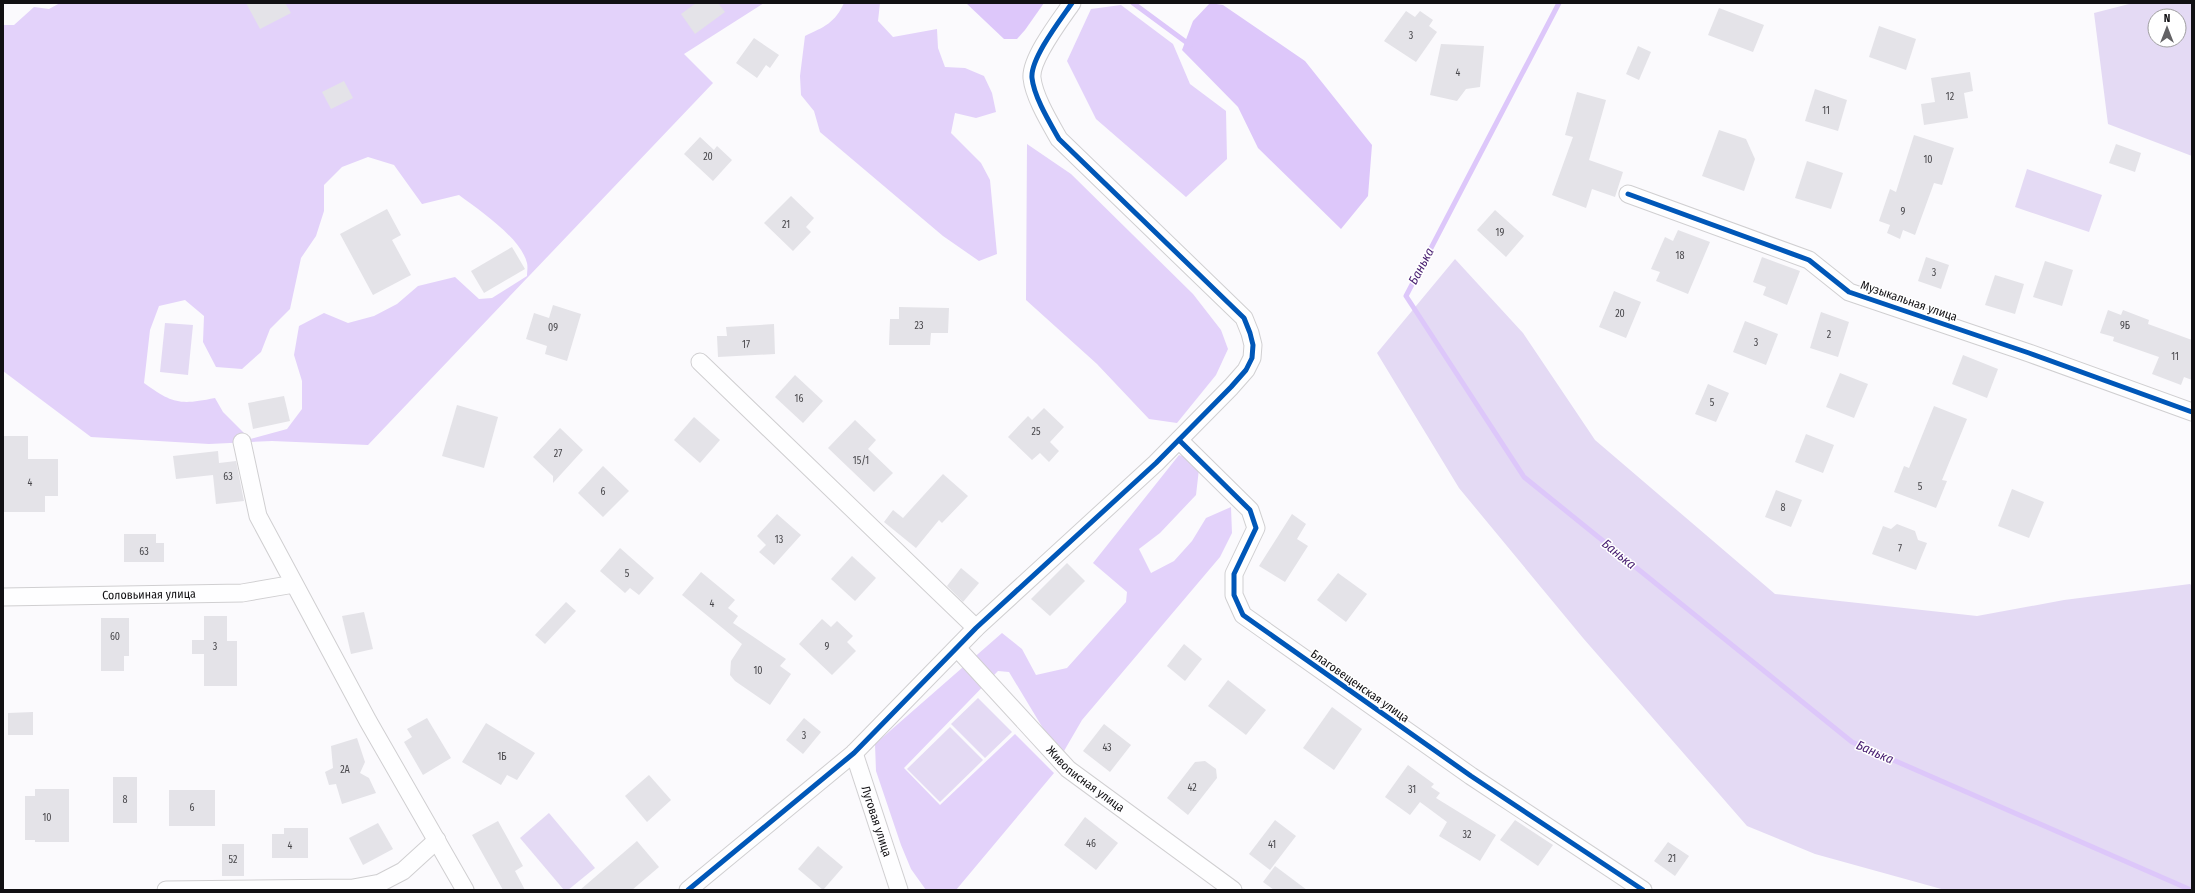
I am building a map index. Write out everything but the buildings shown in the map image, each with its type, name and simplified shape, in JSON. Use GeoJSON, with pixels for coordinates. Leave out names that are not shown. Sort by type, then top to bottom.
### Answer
{"type":"FeatureCollection","features":[{"type":"Feature","properties":{"kind":"street"},"geometry":{"type":"LineString","coordinates":[[688,890],[854,753],[976,628],[1156,463],[1246,370],[1252,358],[1253,345],[1244,318],[1059,139],[1044,114],[1031,77],[1040,50],[1072,3]]}},
{"type":"Feature","properties":{"kind":"street","name":"Музыкальная улица"},"geometry":{"type":"LineString","coordinates":[[1628,194],[1809,260],[1849,292],[2029,352],[2192,412]]}},
{"type":"Feature","properties":{"kind":"street"},"geometry":{"type":"LineString","coordinates":[[700,362],[976,628]]}},
{"type":"Feature","properties":{"kind":"street","name":"Благовещенская улица"},"geometry":{"type":"LineString","coordinates":[[1179,440],[1250,510],[1256,528],[1234,574],[1234,595],[1243,615],[1471,776],[1643,890]]}},
{"type":"Feature","properties":{"kind":"street"},"geometry":{"type":"LineString","coordinates":[[242,442],[258,516],[294,584],[465,890]]}},
{"type":"Feature","properties":{"kind":"street","name":"Соловьиная улица"},"geometry":{"type":"LineString","coordinates":[[3,597],[242,593],[294,584]]}},
{"type":"Feature","properties":{"kind":"street","name":"Живописная улица"},"geometry":{"type":"LineString","coordinates":[[957,648],[1068,768],[1233,890]]}},
{"type":"Feature","properties":{"kind":"street","name":"Луговая улица"},"geometry":{"type":"LineString","coordinates":[[854,753],[899,890]]}},
{"type":"Feature","properties":{"kind":"street"},"geometry":{"type":"LineString","coordinates":[[166,890],[353,888],[380,883],[403,871],[437,840]]}},
{"type":"Feature","properties":{"kind":"shaded area"},"geometry":{"type":"Polygon","coordinates":[[[60,3],[764,3],[684,54],[713,83],[368,445],[272,441],[209,444],[91,437],[3,371],[3,25],[14,25],[34,7],[49,9],[60,3]],[[368,157],[342,167],[324,185],[324,211],[316,236],[301,258],[290,309],[270,329],[261,352],[242,369],[216,367],[203,342],[204,316],[185,300],[159,306],[150,330],[144,383],[162,395],[177,401],[193,402],[215,398],[223,412],[250,439],[287,429],[302,409],[302,381],[294,355],[299,326],[324,313],[348,323],[374,316],[397,304],[418,286],[455,277],[479,299],[492,298],[527,276],[527,265],[523,254],[517,244],[498,225],[459,195],[422,204],[394,165],[368,157]]]}},
{"type":"Feature","properties":{"kind":"shaded area"},"geometry":{"type":"Polygon","coordinates":[[[844,3],[880,3],[878,21],[893,37],[937,29],[938,48],[945,67],[965,68],[984,76],[992,93],[996,112],[976,118],[955,113],[951,133],[981,163],[990,180],[997,254],[979,261],[943,236],[820,132],[814,111],[801,95],[800,76],[805,36],[833,20],[841,10],[844,3]]]}},
{"type":"Feature","properties":{"kind":"shaded area"},"geometry":{"type":"Polygon","coordinates":[[[966,3],[1044,3],[1017,39],[1004,39],[966,3]]]}},
{"type":"Feature","properties":{"kind":"shaded area"},"geometry":{"type":"Polygon","coordinates":[[[1210,3],[1223,5],[1305,61],[1372,145],[1368,196],[1341,229],[1258,148],[1238,107],[1182,50],[1193,21],[1210,3]]]}},
{"type":"Feature","properties":{"kind":"shaded area"},"geometry":{"type":"Polygon","coordinates":[[[2133,3],[2192,3],[2192,156],[2108,124],[2094,13],[2133,3]]]}},
{"type":"Feature","properties":{"kind":"shaded area"},"geometry":{"type":"Polygon","coordinates":[[[1121,5],[1173,44],[1190,84],[1226,111],[1227,159],[1186,197],[1096,119],[1067,61],[1091,9],[1121,5]]]}},
{"type":"Feature","properties":{"kind":"shaded area"},"geometry":{"type":"Polygon","coordinates":[[[1027,144],[1071,174],[1193,294],[1221,330],[1228,349],[1216,375],[1177,423],[1149,419],[1097,364],[1026,300],[1027,144]]]}},
{"type":"Feature","properties":{"kind":"shaded area"},"geometry":{"type":"Polygon","coordinates":[[[2027,169],[2102,195],[2089,232],[2015,207],[2027,169]]]}},
{"type":"Feature","properties":{"kind":"shaded area"},"geometry":{"type":"Polygon","coordinates":[[[1455,259],[1523,333],[1595,440],[1775,594],[1977,616],[2064,600],[2190,584],[2192,586],[2192,890],[1945,890],[1815,854],[1747,826],[1583,638],[1459,488],[1377,353],[1455,259]]]}},
{"type":"Feature","properties":{"kind":"shaded area"},"geometry":{"type":"Polygon","coordinates":[[[165,323],[193,325],[188,375],[160,372],[165,323]]]}},
{"type":"Feature","properties":{"kind":"shaded area"},"geometry":{"type":"Polygon","coordinates":[[[1179,455],[1192,459],[1199,469],[1196,495],[1160,533],[1139,549],[1151,573],[1174,561],[1192,541],[1206,518],[1231,507],[1232,533],[1220,557],[1082,720],[1064,751],[1044,730],[1009,672],[998,671],[904,768],[940,805],[1015,734],[1054,773],[956,890],[926,890],[911,869],[901,845],[876,771],[875,744],[1002,633],[1022,649],[1036,675],[1067,668],[1126,602],[1127,592],[1093,563],[1179,455]]]}},
{"type":"Feature","properties":{"kind":"shaded area"},"geometry":{"type":"Polygon","coordinates":[[[978,698],[1012,732],[985,758],[951,724],[978,698]]]}},
{"type":"Feature","properties":{"kind":"shaded area"},"geometry":{"type":"Polygon","coordinates":[[[950,727],[983,760],[940,802],[907,769],[950,727]]]}},
{"type":"Feature","properties":{"kind":"shaded area"},"geometry":{"type":"Polygon","coordinates":[[[549,813],[595,868],[568,890],[564,890],[520,838],[549,813]]]}},
{"type":"Feature","properties":{"kind":"waterway"},"geometry":{"type":"LineString","coordinates":[[1133,3],[1190,45]]}},
{"type":"Feature","properties":{"kind":"waterway","name":"Банька"},"geometry":{"type":"LineString","coordinates":[[1559,3],[1406,296],[1524,477],[1852,742],[2191,890]]}},
{"type":"Feature","properties":{"kind":"cycle path"},"geometry":{"type":"LineString","coordinates":[[688,890],[854,753],[976,628],[1156,463],[1231,387],[1246,370],[1252,358],[1253,345],[1244,318],[1059,139],[1043,110],[1033,85],[1033,70],[1047,39],[1072,3]]}},
{"type":"Feature","properties":{"kind":"cycle path"},"geometry":{"type":"LineString","coordinates":[[1628,194],[1809,260],[1849,292],[2029,353],[2192,412]]}},
{"type":"Feature","properties":{"kind":"cycle path"},"geometry":{"type":"LineString","coordinates":[[1179,440],[1250,510],[1256,528],[1234,574],[1234,595],[1243,615],[1471,776],[1643,890]]}}]}
